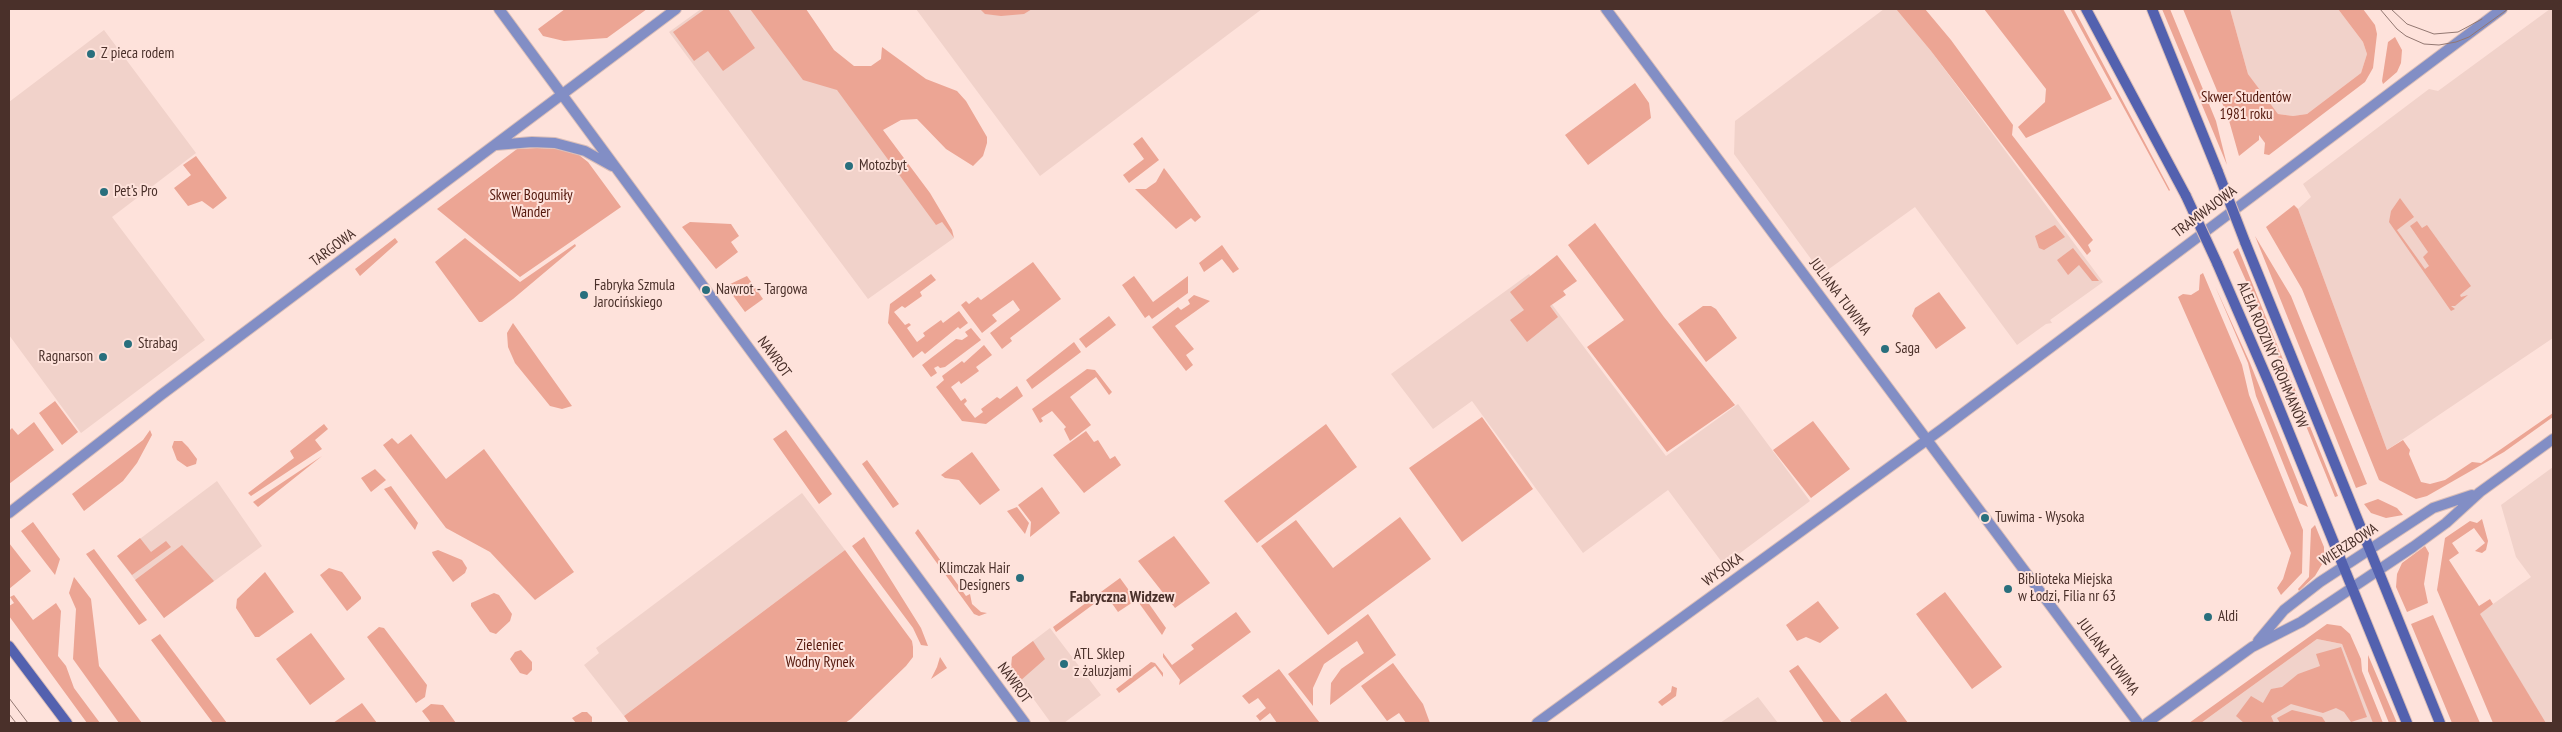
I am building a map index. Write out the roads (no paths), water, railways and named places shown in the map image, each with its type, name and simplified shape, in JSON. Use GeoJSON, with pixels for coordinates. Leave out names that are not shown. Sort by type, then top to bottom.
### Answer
{"type":"FeatureCollection","features":[{"type":"Feature","properties":{"kind":"main road","name":"ALEJA RODZINY GROHMANÓW"},"geometry":{"type":"LineString","coordinates":[[2086,9],[2186,196],[2217,263],[2265,374],[2407,723]]}},
{"type":"Feature","properties":{"kind":"main road","name":"ALEJA RODZINY GROHMANÓW"},"geometry":{"type":"LineString","coordinates":[[2152,9],[2440,723]]}},
{"type":"Feature","properties":{"kind":"main road"},"geometry":{"type":"LineString","coordinates":[[9,646],[67,723]]}},
{"type":"Feature","properties":{"kind":"street","name":"NAWROT"},"geometry":{"type":"LineString","coordinates":[[499,9],[1025,723]]}},
{"type":"Feature","properties":{"kind":"street","name":"TARGOWA"},"geometry":{"type":"LineString","coordinates":[[9,513],[161,395],[676,9]]}},
{"type":"Feature","properties":{"kind":"street","name":"JULIANA TUWIMA"},"geometry":{"type":"LineString","coordinates":[[1606,9],[1757,209],[1926,440],[2138,723]]}},
{"type":"Feature","properties":{"kind":"street","name":"TRAMWAJOWA"},"geometry":{"type":"LineString","coordinates":[[1926,440],[2502,9]]}},
{"type":"Feature","properties":{"kind":"street"},"geometry":{"type":"LineString","coordinates":[[495,145],[532,142],[555,143],[585,150],[616,168]]}},
{"type":"Feature","properties":{"kind":"street","name":"WYSOKA"},"geometry":{"type":"LineString","coordinates":[[1537,723],[1926,440]]}},
{"type":"Feature","properties":{"kind":"street","name":"WIERZBOWA"},"geometry":{"type":"LineString","coordinates":[[2147,723],[2252,647],[2301,622],[2379,570],[2446,523],[2480,492],[2553,440]]}},
{"type":"Feature","properties":{"kind":"street","name":"WIERZBOWA"},"geometry":{"type":"LineString","coordinates":[[2252,647],[2289,606],[2343,567],[2433,508],[2480,492]]}},
{"type":"Feature","properties":{"kind":"tram line"},"geometry":{"type":"LineString","coordinates":[[2380,9],[2397,29],[2406,36],[2424,44],[2439,45],[2469,37],[2508,9]]}},
{"type":"Feature","properties":{"kind":"tram line"},"geometry":{"type":"LineString","coordinates":[[2391,9],[2407,24],[2434,34],[2458,32],[2482,19]]}},
{"type":"Feature","properties":{"kind":"tram line"},"geometry":{"type":"LineString","coordinates":[[9,698],[28,723]]}},
{"type":"Feature","properties":{"kind":"tram line"},"geometry":{"type":"LineString","coordinates":[[9,714],[16,723]]}},
{"type":"Feature","properties":{"kind":"place","name":"Z pieca rodem"},"geometry":{"type":"Point","coordinates":[91,54]}},
{"type":"Feature","properties":{"kind":"place","name":"Motozbyt"},"geometry":{"type":"Point","coordinates":[849,166]}},
{"type":"Feature","properties":{"kind":"place","name":"Pet's Pro"},"geometry":{"type":"Point","coordinates":[104,192]}},
{"type":"Feature","properties":{"kind":"place","name":"Nawrot - Targowa"},"geometry":{"type":"Point","coordinates":[706,290]}},
{"type":"Feature","properties":{"kind":"place","name":"Fabryka Szmula Jarocińskiego"},"geometry":{"type":"Point","coordinates":[584,295]}},
{"type":"Feature","properties":{"kind":"place","name":"Strabag"},"geometry":{"type":"Point","coordinates":[128,344]}},
{"type":"Feature","properties":{"kind":"place","name":"Saga"},"geometry":{"type":"Point","coordinates":[1885,349]}},
{"type":"Feature","properties":{"kind":"place","name":"Ragnarson"},"geometry":{"type":"Point","coordinates":[103,357]}},
{"type":"Feature","properties":{"kind":"place","name":"Tuwima - Wysoka"},"geometry":{"type":"Point","coordinates":[1985,518]}},
{"type":"Feature","properties":{"kind":"place","name":"Klimczak Hair Designers"},"geometry":{"type":"Point","coordinates":[1020,578]}},
{"type":"Feature","properties":{"kind":"place","name":"Biblioteka Miejska w Łodzi, Filia nr 63"},"geometry":{"type":"Point","coordinates":[2008,589]}},
{"type":"Feature","properties":{"kind":"place","name":"Aldi"},"geometry":{"type":"Point","coordinates":[2208,617]}},
{"type":"Feature","properties":{"kind":"place","name":"ATL Sklep z żaluzjami"},"geometry":{"type":"Point","coordinates":[1064,664]}},
{"type":"Feature","properties":{"kind":"district","name":"Fabryczna Widzew"},"geometry":{"type":"Point","coordinates":[1122,597]}},
{"type":"Feature","properties":{"kind":"park label","name":"Skwer Studentów 1981 roku"},"geometry":{"type":"Point","coordinates":[2246,106]}},
{"type":"Feature","properties":{"kind":"park label","name":"Skwer Bogumiły Wander"},"geometry":{"type":"Point","coordinates":[531,204]}},
{"type":"Feature","properties":{"kind":"park label","name":"Zieleniec Wodny Rynek"},"geometry":{"type":"Point","coordinates":[820,654]}}]}
